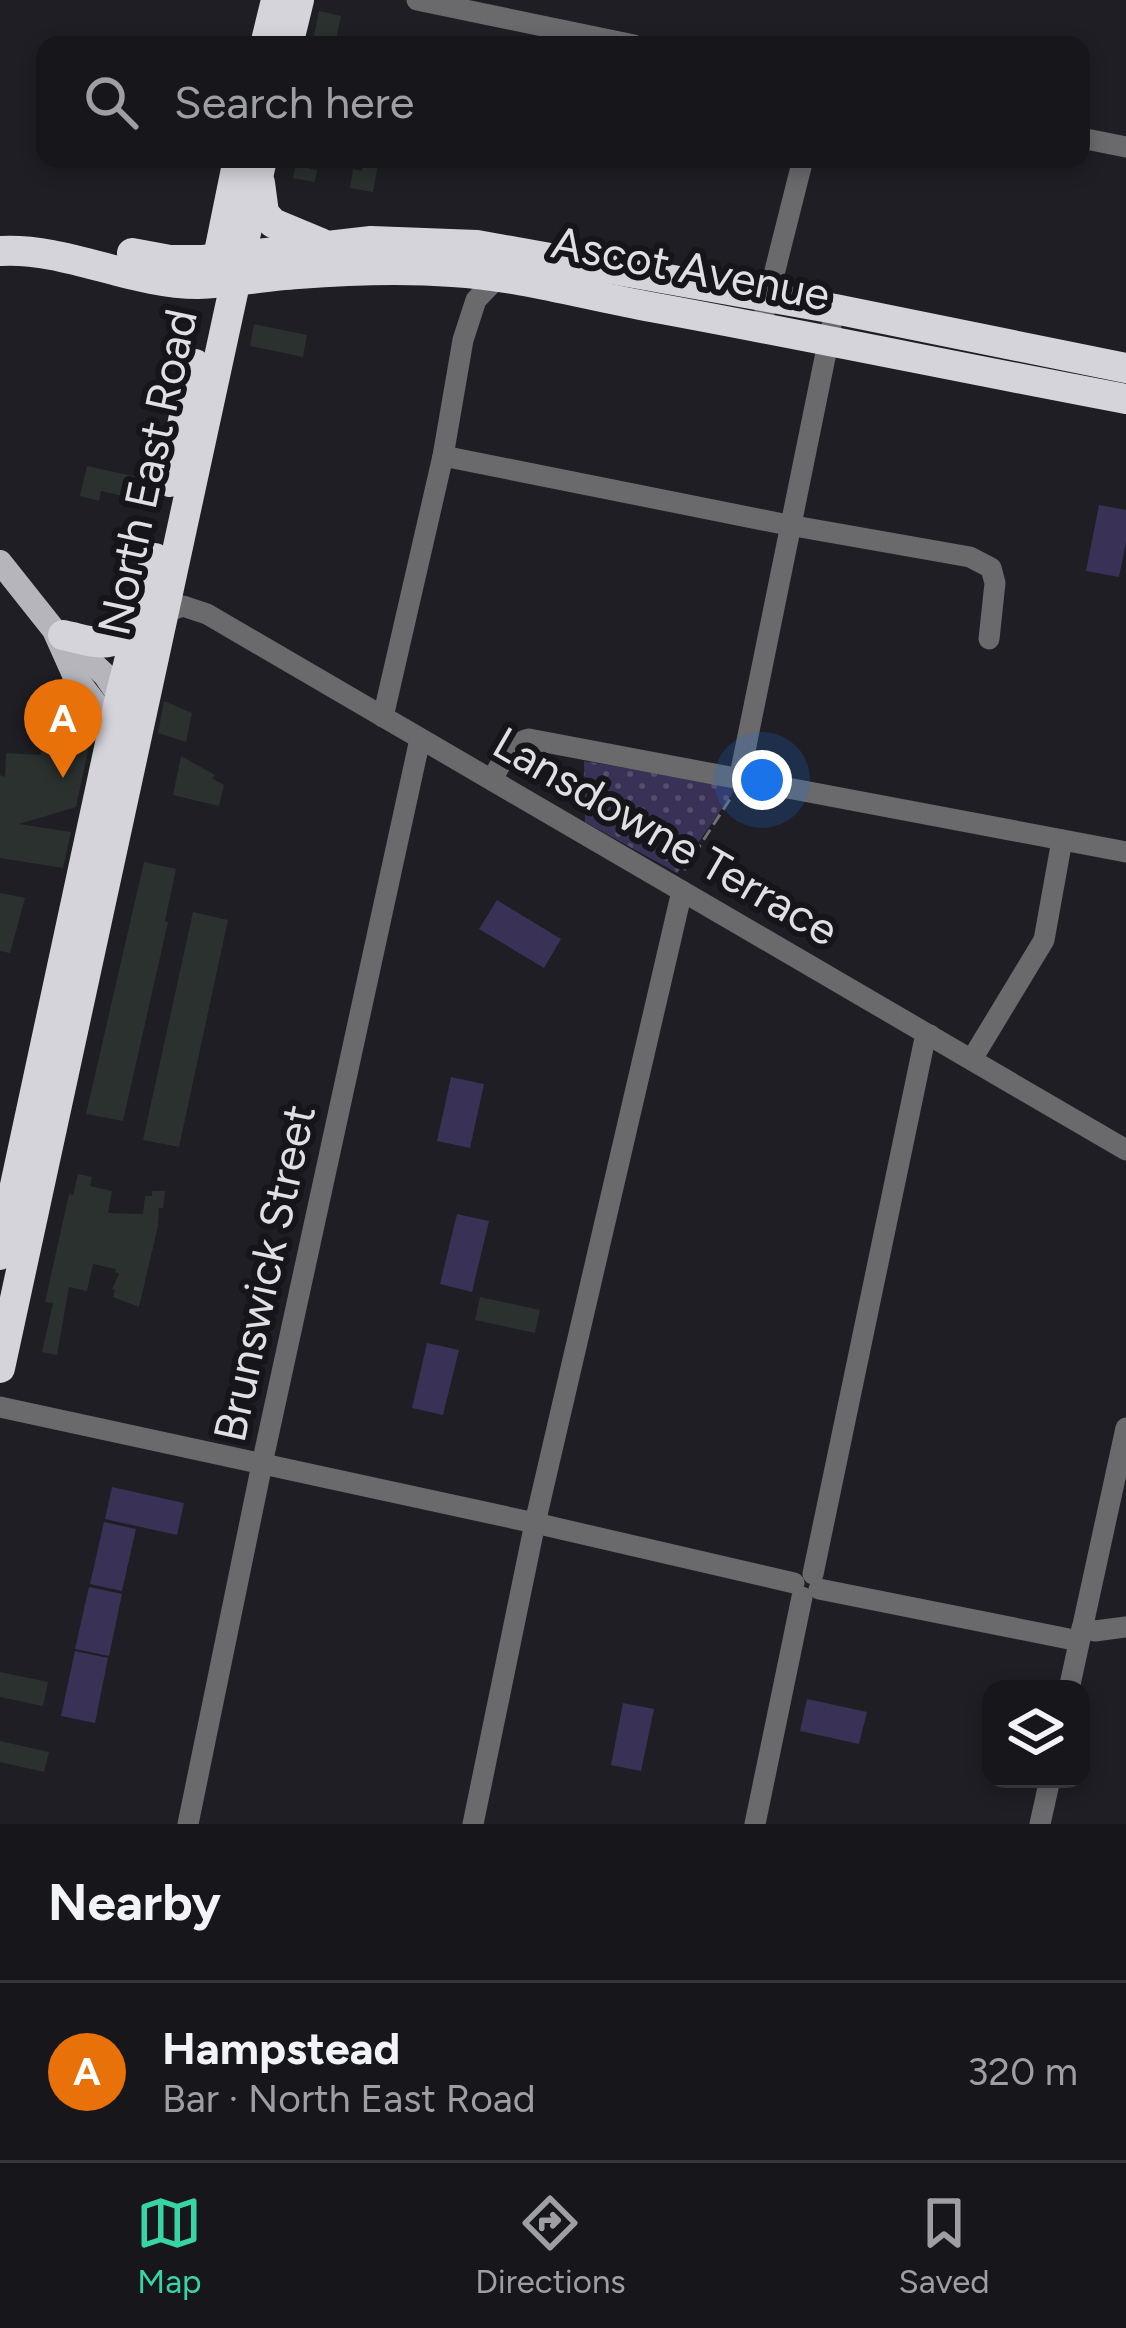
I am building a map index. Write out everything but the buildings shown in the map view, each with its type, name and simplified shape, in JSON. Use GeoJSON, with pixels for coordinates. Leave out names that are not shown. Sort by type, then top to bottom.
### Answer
{"type":"FeatureCollection","features":[{"type":"Feature","properties":{"kind":"highway"},"geometry":{"type":"LineString","coordinates":[[267,36],[276,0]]}},
{"type":"Feature","properties":{"kind":"highway"},"geometry":{"type":"LineString","coordinates":[[290,36],[299,0]]}},
{"type":"Feature","properties":{"kind":"highway","name":"North East Road"},"geometry":{"type":"LineString","coordinates":[[0,1252],[151,620],[157,550],[182,422],[252,168]]}},
{"type":"Feature","properties":{"kind":"highway"},"geometry":{"type":"LineString","coordinates":[[254,168],[267,217],[324,244]]}},
{"type":"Feature","properties":{"kind":"highway"},"geometry":{"type":"LineString","coordinates":[[0,233],[227,269]]}},
{"type":"Feature","properties":{"kind":"highway","name":"Ascot Avenue"},"geometry":{"type":"LineString","coordinates":[[227,269],[324,244],[396,240],[477,245],[835,309],[1126,368]]}},
{"type":"Feature","properties":{"kind":"highway"},"geometry":{"type":"LineString","coordinates":[[0,251],[61,257],[168,281],[227,269]]}},
{"type":"Feature","properties":{"kind":"highway","name":"Ascot Avenue"},"geometry":{"type":"LineString","coordinates":[[227,269],[298,274],[454,272],[498,277],[1126,399]]}},
{"type":"Feature","properties":{"kind":"highway"},"geometry":{"type":"LineString","coordinates":[[59,633],[107,644],[151,620]]}},
{"type":"Feature","properties":{"kind":"highway","name":"North East Road"},"geometry":{"type":"LineString","coordinates":[[121,697],[151,620]]}},
{"type":"Feature","properties":{"kind":"highway"},"geometry":{"type":"LineString","coordinates":[[121,697],[125,737]]}},
{"type":"Feature","properties":{"kind":"highway","name":"North East Road"},"geometry":{"type":"LineString","coordinates":[[0,1368],[125,737]]}},
{"type":"Feature","properties":{"kind":"main road"},"geometry":{"type":"LineString","coordinates":[[0,562],[121,697]]}},
{"type":"Feature","properties":{"kind":"main road"},"geometry":{"type":"LineString","coordinates":[[59,633],[75,677],[125,737]]}},
{"type":"Feature","properties":{"kind":"street"},"geometry":{"type":"LineString","coordinates":[[417,0],[591,36]]}},
{"type":"Feature","properties":{"kind":"street"},"geometry":{"type":"LineString","coordinates":[[1090,140],[1126,147]]}},
{"type":"Feature","properties":{"kind":"street"},"geometry":{"type":"LineString","coordinates":[[760,328],[801,168]]}},
{"type":"Feature","properties":{"kind":"street"},"geometry":{"type":"LineString","coordinates":[[383,717],[468,324],[476,300],[498,277]]}},
{"type":"Feature","properties":{"kind":"street"},"geometry":{"type":"LineString","coordinates":[[740,786],[835,309]]}},
{"type":"Feature","properties":{"kind":"street"},"geometry":{"type":"LineString","coordinates":[[443,455],[970,557],[991,568],[995,583],[988,639]]}},
{"type":"Feature","properties":{"kind":"street","name":"Lansdowne Terrace"},"geometry":{"type":"LineString","coordinates":[[151,620],[180,607],[196,609],[492,780],[683,880],[929,1035],[1126,1150]]}},
{"type":"Feature","properties":{"kind":"street","name":"Brunswick Street"},"geometry":{"type":"LineString","coordinates":[[188,1824],[420,739]]}},
{"type":"Feature","properties":{"kind":"street"},"geometry":{"type":"LineString","coordinates":[[492,780],[518,742],[529,739],[740,786],[1126,852]]}},
{"type":"Feature","properties":{"kind":"street"},"geometry":{"type":"LineString","coordinates":[[972,1059],[1044,940],[1062,840]]}},
{"type":"Feature","properties":{"kind":"street"},"geometry":{"type":"LineString","coordinates":[[472,1824],[535,1523],[683,880]]}},
{"type":"Feature","properties":{"kind":"street"},"geometry":{"type":"LineString","coordinates":[[755,1824],[929,1035]]}},
{"type":"Feature","properties":{"kind":"street"},"geometry":{"type":"LineString","coordinates":[[0,1407],[807,1586],[1080,1635],[1126,1627]]}},
{"type":"Feature","properties":{"kind":"street"},"geometry":{"type":"LineString","coordinates":[[1071,1680],[1126,1428]]}},
{"type":"Feature","properties":{"kind":"street"},"geometry":{"type":"LineString","coordinates":[[1040,1824],[1048,1788]]}},
{"type":"Feature","properties":{"kind":"path"},"geometry":{"type":"LineString","coordinates":[[683,880],[740,786]]}},
{"type":"Feature","properties":{"kind":"shaded area"},"geometry":{"type":"Polygon","coordinates":[[[1099,505],[1126,510],[1119,577],[1086,571],[1099,505]]]}},
{"type":"Feature","properties":{"kind":"shaded area"},"geometry":{"type":"Polygon","coordinates":[[[584,761],[737,787],[677,873],[585,822],[584,761]]]}},
{"type":"Feature","properties":{"kind":"shaded area"},"geometry":{"type":"Polygon","coordinates":[[[497,900],[561,939],[544,968],[479,929],[497,900]]]}},
{"type":"Feature","properties":{"kind":"shaded area"},"geometry":{"type":"Polygon","coordinates":[[[451,1077],[484,1084],[470,1148],[437,1141],[451,1077]]]}},
{"type":"Feature","properties":{"kind":"shaded area"},"geometry":{"type":"Polygon","coordinates":[[[457,1214],[489,1221],[472,1292],[440,1284],[457,1214]]]}},
{"type":"Feature","properties":{"kind":"shaded area"},"geometry":{"type":"Polygon","coordinates":[[[427,1343],[459,1350],[443,1415],[412,1408],[427,1343]]]}},
{"type":"Feature","properties":{"kind":"shaded area"},"geometry":{"type":"Polygon","coordinates":[[[112,1487],[184,1503],[177,1535],[105,1519],[112,1487]]]}},
{"type":"Feature","properties":{"kind":"shaded area"},"geometry":{"type":"Polygon","coordinates":[[[104,1522],[136,1529],[122,1591],[90,1584],[104,1522]]]}},
{"type":"Feature","properties":{"kind":"shaded area"},"geometry":{"type":"Polygon","coordinates":[[[89,1587],[122,1594],[109,1656],[75,1649],[89,1587]]]}},
{"type":"Feature","properties":{"kind":"shaded area"},"geometry":{"type":"Polygon","coordinates":[[[75,1651],[108,1658],[95,1723],[61,1716],[75,1651]]]}},
{"type":"Feature","properties":{"kind":"shaded area"},"geometry":{"type":"Polygon","coordinates":[[[807,1699],[867,1712],[859,1744],[800,1731],[807,1699]]]}},
{"type":"Feature","properties":{"kind":"shaded area"},"geometry":{"type":"Polygon","coordinates":[[[623,1703],[654,1709],[641,1771],[611,1765],[623,1703]]]}},
{"type":"Feature","properties":{"kind":"place","name":"Hampstead"},"geometry":{"type":"Point","coordinates":[63,778]}}]}
